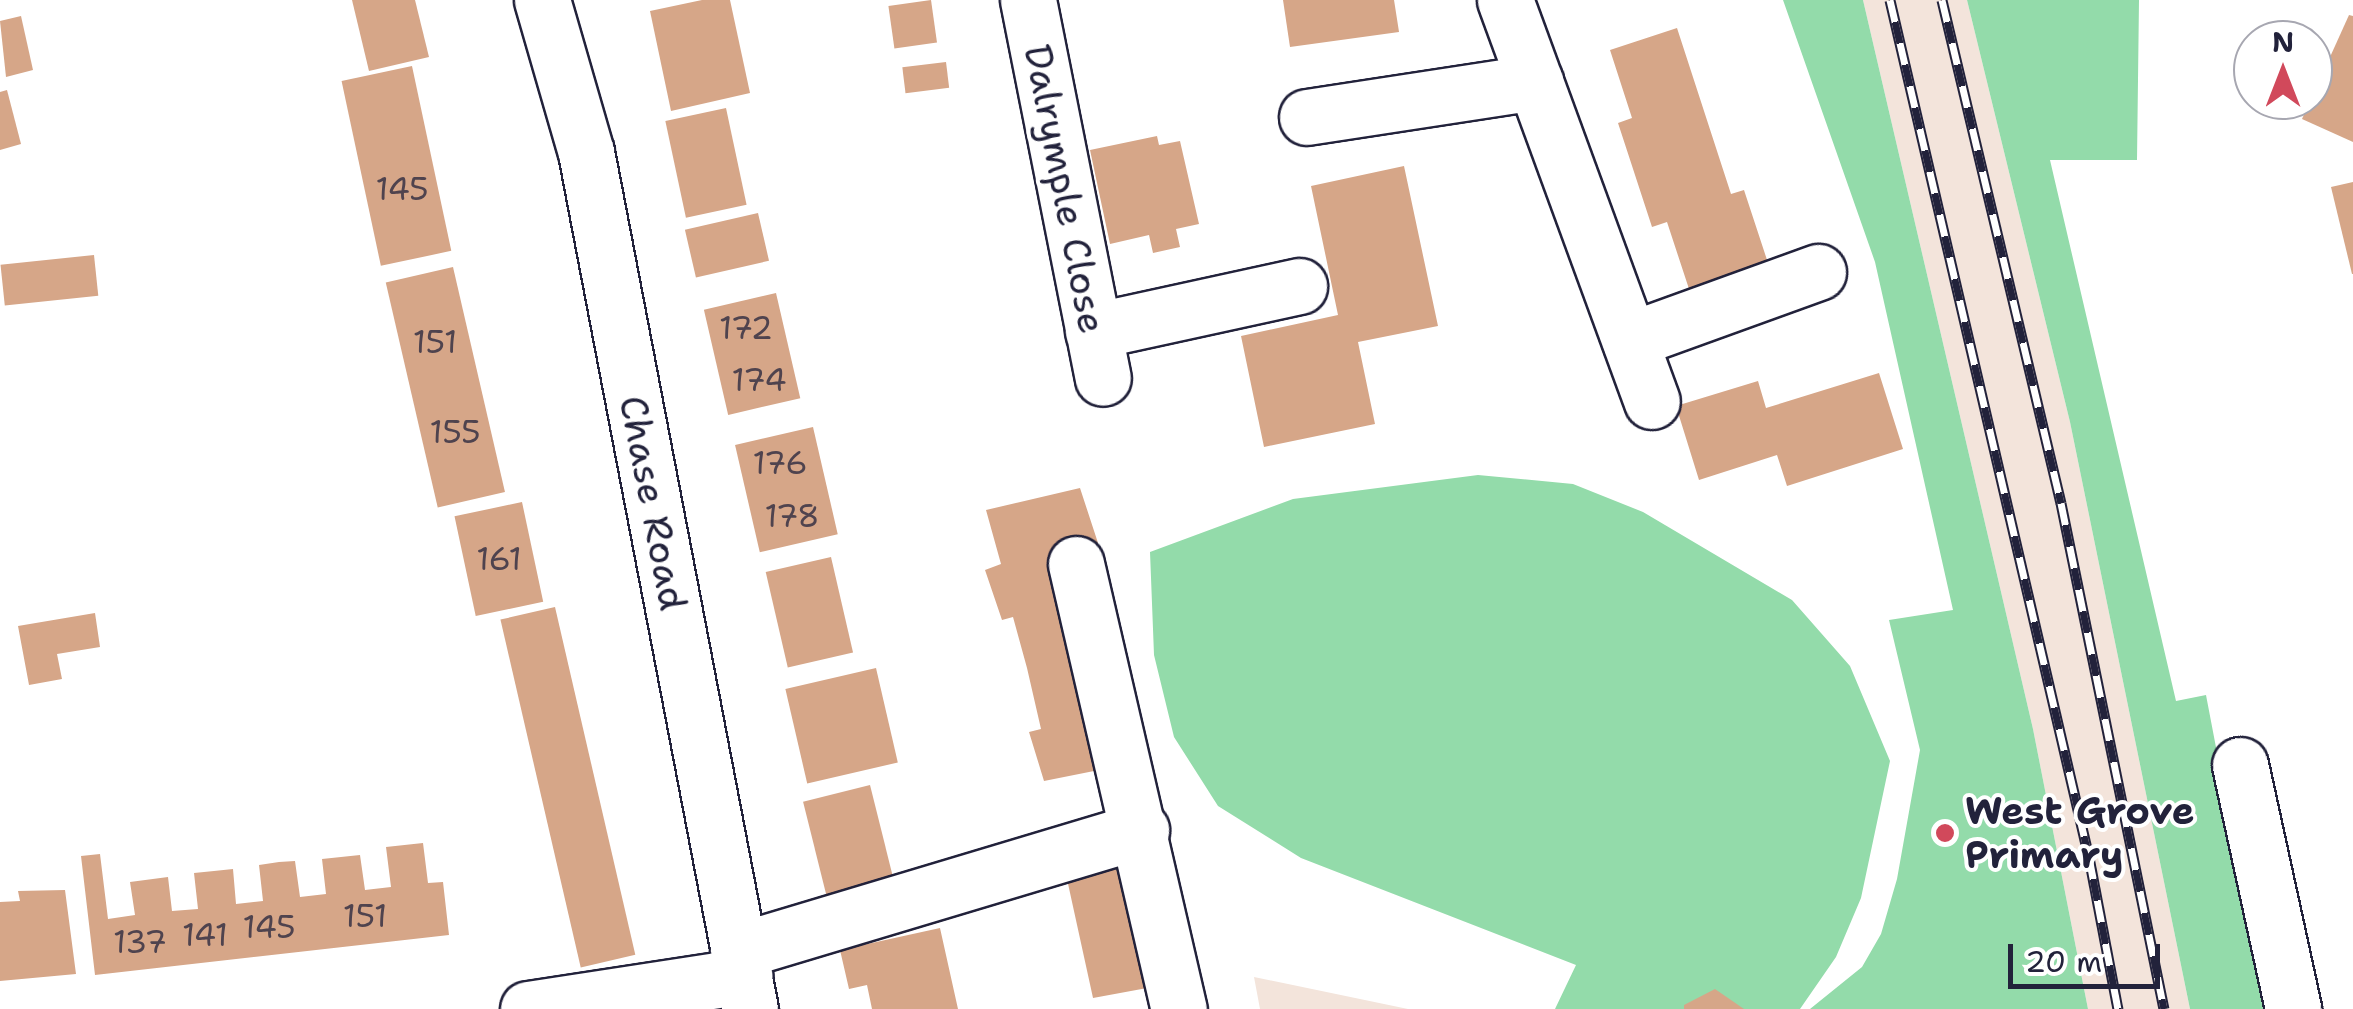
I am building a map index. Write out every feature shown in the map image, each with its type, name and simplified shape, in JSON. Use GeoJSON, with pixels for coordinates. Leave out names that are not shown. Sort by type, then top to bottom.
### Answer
{"type":"FeatureCollection","features":[{"type":"Feature","properties":{"kind":"street","name":"Chase Road"},"geometry":{"type":"LineString","coordinates":[[542,0],[586,152],[744,979]]}},
{"type":"Feature","properties":{"kind":"street","name":"Dalrymple Close"},"geometry":{"type":"LineString","coordinates":[[1028,0],[1098,354],[1299,286]]}},
{"type":"Feature","properties":{"kind":"street"},"geometry":{"type":"LineString","coordinates":[[1520,5],[1535,82],[1652,401]]}},
{"type":"Feature","properties":{"kind":"street"},"geometry":{"type":"LineString","coordinates":[[1307,116],[1535,82]]}},
{"type":"Feature","properties":{"kind":"street"},"geometry":{"type":"LineString","coordinates":[[1630,340],[1818,272]]}},
{"type":"Feature","properties":{"kind":"street"},"geometry":{"type":"LineString","coordinates":[[1076,564],[1180,1009]]}},
{"type":"Feature","properties":{"kind":"street"},"geometry":{"type":"LineString","coordinates":[[2240,765],[2293,1009]]}},
{"type":"Feature","properties":{"kind":"street"},"geometry":{"type":"LineString","coordinates":[[528,1009],[744,979],[1140,830]]}},
{"type":"Feature","properties":{"kind":"shaded area"},"geometry":{"type":"Polygon","coordinates":[[[1863,0],[1967,0],[2070,422],[2190,1009],[2088,1009],[2033,729],[1863,0]]]}},
{"type":"Feature","properties":{"kind":"shaded area"},"geometry":{"type":"Polygon","coordinates":[[[1254,977],[1408,1009],[1260,1009],[1254,977]]]}},
{"type":"Feature","properties":{"kind":"green space"},"geometry":{"type":"Polygon","coordinates":[[[1783,0],[1863,0],[2033,729],[2088,1009],[1810,1009],[1862,967],[1881,934],[1897,879],[1920,750],[1889,620],[1953,610],[1875,262],[1783,0]]]}},
{"type":"Feature","properties":{"kind":"green space"},"geometry":{"type":"Polygon","coordinates":[[[1967,0],[2139,0],[2137,160],[2050,160],[2176,701],[2206,695],[2266,1009],[2190,1009],[2070,422],[1967,0]]]}},
{"type":"Feature","properties":{"kind":"green space"},"geometry":{"type":"Polygon","coordinates":[[[1478,475],[1573,484],[1643,512],[1792,600],[1850,666],[1890,761],[1861,898],[1836,957],[1800,1009],[1555,1009],[1576,965],[1301,858],[1218,806],[1174,737],[1154,655],[1150,552],[1293,499],[1478,475]]]}},
{"type":"Feature","properties":{"kind":"building"},"geometry":{"type":"Polygon","coordinates":[[[352,0],[415,0],[429,57],[369,71],[352,0]]]}},
{"type":"Feature","properties":{"kind":"building"},"geometry":{"type":"Polygon","coordinates":[[[702,0],[730,0],[750,93],[671,111],[650,11],[702,0]]]}},
{"type":"Feature","properties":{"kind":"building"},"geometry":{"type":"Polygon","coordinates":[[[931,0],[937,43],[894,49],[888,6],[931,0]]]}},
{"type":"Feature","properties":{"kind":"building"},"geometry":{"type":"Polygon","coordinates":[[[1283,0],[1394,0],[1399,32],[1290,47],[1283,0]]]}},
{"type":"Feature","properties":{"kind":"building"},"geometry":{"type":"Polygon","coordinates":[[[2349,15],[2353,16],[2353,142],[2304,120],[2333,120],[2333,50],[2349,15]]]}},
{"type":"Feature","properties":{"kind":"building"},"geometry":{"type":"Polygon","coordinates":[[[21,16],[33,70],[6,77],[0,21],[21,16]]]}},
{"type":"Feature","properties":{"kind":"building"},"geometry":{"type":"Polygon","coordinates":[[[1677,28],[1731,194],[1744,190],[1769,266],[1690,292],[1667,222],[1652,227],[1618,123],[1632,118],[1610,50],[1677,28]]]}},
{"type":"Feature","properties":{"kind":"building"},"geometry":{"type":"Polygon","coordinates":[[[946,62],[949,88],[905,93],[902,67],[946,62]]]}},
{"type":"Feature","properties":{"kind":"building"},"geometry":{"type":"Polygon","coordinates":[[[412,66],[451,251],[381,266],[342,81],[412,66]]]}},
{"type":"Feature","properties":{"kind":"building"},"geometry":{"type":"Polygon","coordinates":[[[7,90],[21,144],[0,150],[0,92],[7,90]]]}},
{"type":"Feature","properties":{"kind":"building"},"geometry":{"type":"Polygon","coordinates":[[[726,108],[747,205],[686,218],[665,121],[726,108]]]}},
{"type":"Feature","properties":{"kind":"building"},"geometry":{"type":"Polygon","coordinates":[[[1157,136],[1159,145],[1180,141],[1199,224],[1176,229],[1180,247],[1153,253],[1149,235],[1110,244],[1090,150],[1157,136]]]}},
{"type":"Feature","properties":{"kind":"building"},"geometry":{"type":"Polygon","coordinates":[[[1404,166],[1438,326],[1358,342],[1375,424],[1264,447],[1241,336],[1338,315],[1311,186],[1404,166]]]}},
{"type":"Feature","properties":{"kind":"building"},"geometry":{"type":"Polygon","coordinates":[[[2353,182],[2353,274],[2352,274],[2331,187],[2353,182]]]}},
{"type":"Feature","properties":{"kind":"building"},"geometry":{"type":"Polygon","coordinates":[[[758,213],[769,261],[696,278],[685,230],[758,213]]]}},
{"type":"Feature","properties":{"kind":"building"},"geometry":{"type":"Polygon","coordinates":[[[94,255],[98,296],[5,306],[1,265],[94,255]]]}},
{"type":"Feature","properties":{"kind":"building"},"geometry":{"type":"Polygon","coordinates":[[[453,267],[505,492],[438,508],[386,283],[453,267]]]}},
{"type":"Feature","properties":{"kind":"building"},"geometry":{"type":"Polygon","coordinates":[[[776,293],[800,398],[728,415],[704,310],[776,293]]]}},
{"type":"Feature","properties":{"kind":"building"},"geometry":{"type":"Polygon","coordinates":[[[1879,373],[1903,449],[1787,486],[1777,455],[1699,480],[1676,406],[1758,381],[1766,408],[1879,373]]]}},
{"type":"Feature","properties":{"kind":"building"},"geometry":{"type":"Polygon","coordinates":[[[813,427],[838,534],[760,552],[735,445],[813,427]]]}},
{"type":"Feature","properties":{"kind":"building"},"geometry":{"type":"Polygon","coordinates":[[[1080,488],[1098,543],[1051,553],[1099,770],[1044,781],[1029,732],[1041,729],[1013,617],[1002,620],[985,570],[1001,564],[986,510],[1080,488]]]}},
{"type":"Feature","properties":{"kind":"building"},"geometry":{"type":"Polygon","coordinates":[[[522,502],[543,602],[476,616],[455,516],[522,502]]]}},
{"type":"Feature","properties":{"kind":"building"},"geometry":{"type":"Polygon","coordinates":[[[831,557],[853,652],[788,668],[766,572],[831,557]]]}},
{"type":"Feature","properties":{"kind":"building"},"geometry":{"type":"Polygon","coordinates":[[[555,607],[635,955],[581,967],[500,620],[555,607]]]}},
{"type":"Feature","properties":{"kind":"building"},"geometry":{"type":"Polygon","coordinates":[[[95,613],[100,647],[57,654],[62,679],[29,685],[18,626],[95,613]]]}},
{"type":"Feature","properties":{"kind":"building"},"geometry":{"type":"Polygon","coordinates":[[[876,668],[898,763],[807,783],[785,689],[876,668]]]}},
{"type":"Feature","properties":{"kind":"building"},"geometry":{"type":"Polygon","coordinates":[[[870,785],[893,879],[827,896],[803,802],[870,785]]]}},
{"type":"Feature","properties":{"kind":"building"},"geometry":{"type":"Polygon","coordinates":[[[423,843],[428,883],[443,882],[449,935],[95,975],[81,856],[100,854],[108,919],[135,915],[130,882],[168,877],[172,911],[198,909],[194,873],[233,869],[236,904],[263,901],[259,865],[279,862],[295,861],[300,897],[326,894],[322,859],[360,855],[365,890],[391,887],[386,847],[423,843]]]}},
{"type":"Feature","properties":{"kind":"building"},"geometry":{"type":"Polygon","coordinates":[[[1105,861],[1136,878],[1158,986],[1093,998],[1065,870],[1105,861]]]}},
{"type":"Feature","properties":{"kind":"building"},"geometry":{"type":"Polygon","coordinates":[[[65,890],[76,974],[0,981],[0,902],[20,901],[18,891],[65,890]]]}},
{"type":"Feature","properties":{"kind":"building"},"geometry":{"type":"Polygon","coordinates":[[[940,928],[958,1009],[872,1009],[867,985],[849,989],[840,950],[940,928]]]}},
{"type":"Feature","properties":{"kind":"building"},"geometry":{"type":"Polygon","coordinates":[[[1715,989],[1744,1009],[1684,1009],[1684,1005],[1715,989]]]}},
{"type":"Feature","properties":{"kind":"railway"},"geometry":{"type":"LineString","coordinates":[[1890,0],[2089,857],[2118,1009]]}},
{"type":"Feature","properties":{"kind":"railway"},"geometry":{"type":"LineString","coordinates":[[1942,0],[2061,503],[2164,1009]]}},
{"type":"Feature","properties":{"kind":"place","name":"West Grove Primary"},"geometry":{"type":"Point","coordinates":[1945,833]}}]}
